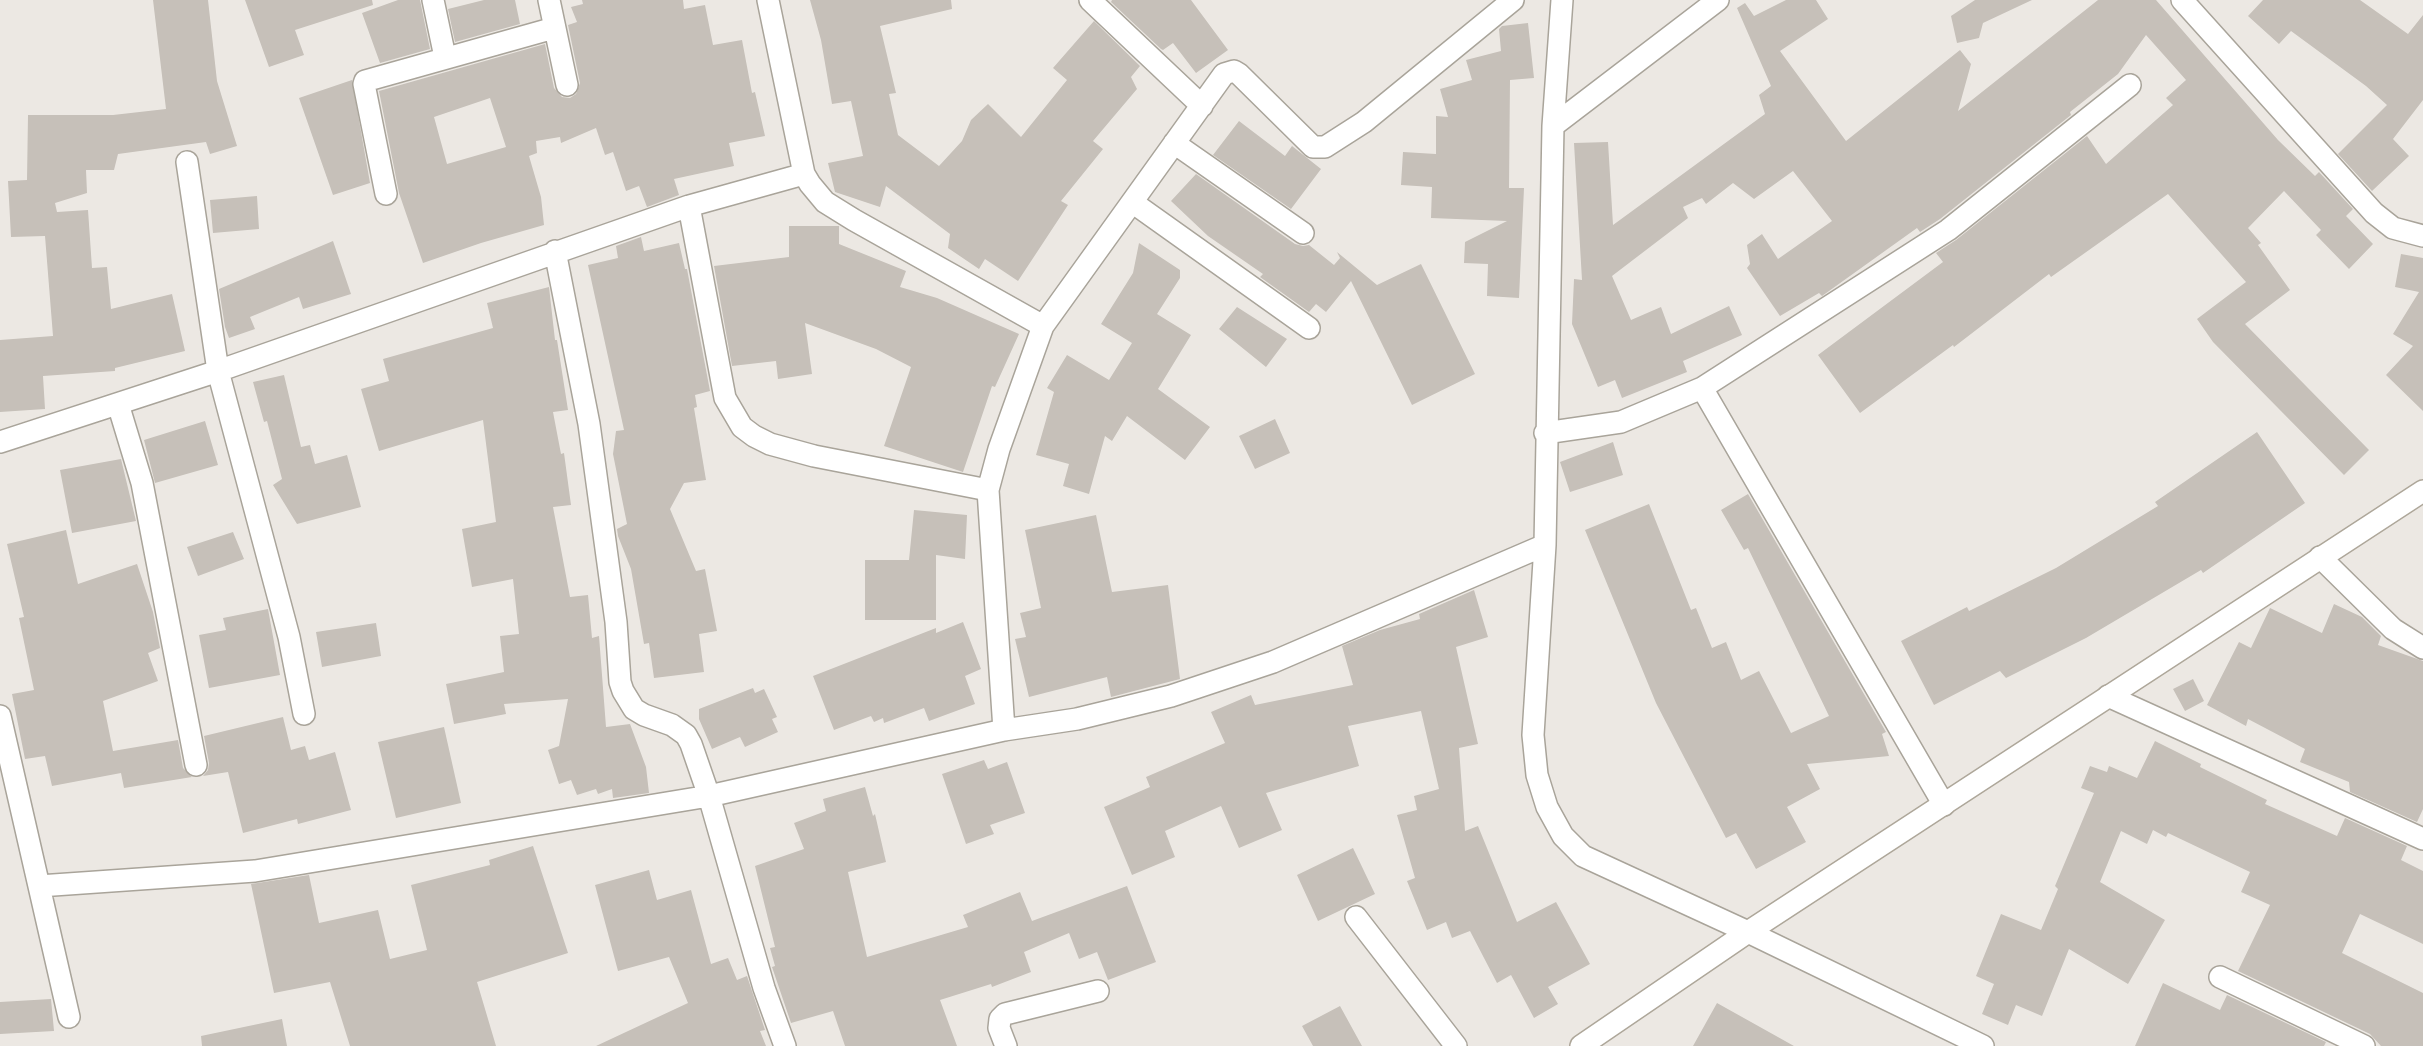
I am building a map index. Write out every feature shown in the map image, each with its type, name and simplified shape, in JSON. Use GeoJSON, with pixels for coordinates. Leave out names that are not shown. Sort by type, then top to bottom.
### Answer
{"type":"FeatureCollection","features":[{"type":"Feature","properties":{"kind":"street"},"geometry":{"type":"LineString","coordinates":[[433,0],[444,57]]}},
{"type":"Feature","properties":{"kind":"street"},"geometry":{"type":"LineString","coordinates":[[549,0],[567,85]]}},
{"type":"Feature","properties":{"kind":"street"},"geometry":{"type":"LineString","coordinates":[[768,0],[804,174],[825,202],[1042,326]]}},
{"type":"Feature","properties":{"kind":"street"},"geometry":{"type":"LineString","coordinates":[[1090,0],[1202,106]]}},
{"type":"Feature","properties":{"kind":"street"},"geometry":{"type":"LineString","coordinates":[[1004,730],[988,490],[999,449],[1042,326],[1224,74],[1234,71],[1313,147],[1325,147],[1364,122],[1513,0]]}},
{"type":"Feature","properties":{"kind":"street"},"geometry":{"type":"LineString","coordinates":[[1562,0],[1553,126],[1545,433],[1545,545],[1533,735],[1536,775],[1547,807],[1563,836],[1583,856],[1748,932],[1983,1046]]}},
{"type":"Feature","properties":{"kind":"street"},"geometry":{"type":"LineString","coordinates":[[1553,126],[1718,0]]}},
{"type":"Feature","properties":{"kind":"street"},"geometry":{"type":"LineString","coordinates":[[2182,0],[2374,213],[2393,228],[2423,236]]}},
{"type":"Feature","properties":{"kind":"street"},"geometry":{"type":"LineString","coordinates":[[386,194],[364,82],[444,57],[554,28]]}},
{"type":"Feature","properties":{"kind":"street"},"geometry":{"type":"LineString","coordinates":[[1545,433],[1621,422],[1702,388],[1948,230],[2130,85]]}},
{"type":"Feature","properties":{"kind":"street"},"geometry":{"type":"LineString","coordinates":[[1174,143],[1304,233]]}},
{"type":"Feature","properties":{"kind":"street"},"geometry":{"type":"LineString","coordinates":[[187,162],[218,371],[286,624],[304,715]]}},
{"type":"Feature","properties":{"kind":"street"},"geometry":{"type":"LineString","coordinates":[[0,442],[218,371],[689,206],[804,174]]}},
{"type":"Feature","properties":{"kind":"street"},"geometry":{"type":"LineString","coordinates":[[1132,202],[1308,328]]}},
{"type":"Feature","properties":{"kind":"street"},"geometry":{"type":"LineString","coordinates":[[689,206],[724,398],[742,427],[770,444],[803,453],[988,490]]}},
{"type":"Feature","properties":{"kind":"street"},"geometry":{"type":"LineString","coordinates":[[555,251],[589,424],[623,691],[634,709],[673,725],[686,736],[709,796],[764,988],[785,1046]]}},
{"type":"Feature","properties":{"kind":"street"},"geometry":{"type":"LineString","coordinates":[[1702,388],[1944,805]]}},
{"type":"Feature","properties":{"kind":"street"},"geometry":{"type":"LineString","coordinates":[[118,404],[142,483],[195,765]]}},
{"type":"Feature","properties":{"kind":"street"},"geometry":{"type":"LineString","coordinates":[[1581,1046],[1748,932],[2423,491]]}},
{"type":"Feature","properties":{"kind":"street"},"geometry":{"type":"LineString","coordinates":[[39,886],[255,871],[709,796],[1004,730],[1077,719],[1207,685],[1273,662],[1545,545]]}},
{"type":"Feature","properties":{"kind":"street"},"geometry":{"type":"LineString","coordinates":[[2320,557],[2393,629],[2423,648]]}},
{"type":"Feature","properties":{"kind":"street"},"geometry":{"type":"LineString","coordinates":[[2108,696],[2423,839]]}},
{"type":"Feature","properties":{"kind":"street"},"geometry":{"type":"LineString","coordinates":[[0,716],[69,1017]]}},
{"type":"Feature","properties":{"kind":"street"},"geometry":{"type":"LineString","coordinates":[[1356,917],[1455,1046]]}},
{"type":"Feature","properties":{"kind":"street"},"geometry":{"type":"LineString","coordinates":[[2220,978],[2353,1044]]}},
{"type":"Feature","properties":{"kind":"street"},"geometry":{"type":"LineString","coordinates":[[1006,1046],[999,1027],[1000,1020],[1006,1014],[1098,991]]}},
{"type":"Feature","properties":{"kind":"building"},"geometry":{"type":"Polygon","coordinates":[[[153,0],[208,0],[217,81],[237,146],[210,154],[206,142],[118,154],[114,170],[86,170],[87,193],[55,203],[57,212],[88,210],[92,268],[107,267],[111,309],[172,294],[185,351],[115,368],[115,371],[43,376],[45,409],[0,412],[0,340],[53,336],[45,236],[11,237],[8,181],[27,180],[28,115],[113,115],[166,109],[153,0]]]}},
{"type":"Feature","properties":{"kind":"building"},"geometry":{"type":"Polygon","coordinates":[[[245,0],[372,0],[373,5],[295,30],[304,55],[269,67],[245,0]]]}},
{"type":"Feature","properties":{"kind":"building"},"geometry":{"type":"Polygon","coordinates":[[[398,0],[420,0],[430,49],[380,63],[362,13],[398,0]]]}},
{"type":"Feature","properties":{"kind":"building"},"geometry":{"type":"Polygon","coordinates":[[[484,0],[515,0],[520,24],[455,42],[448,9],[484,0]]]}},
{"type":"Feature","properties":{"kind":"building"},"geometry":{"type":"Polygon","coordinates":[[[582,0],[683,0],[684,9],[705,5],[713,45],[742,40],[752,93],[755,92],[765,136],[729,143],[734,166],[674,179],[679,195],[647,207],[639,186],[626,191],[613,152],[605,155],[596,128],[561,143],[560,137],[536,141],[537,153],[529,156],[541,197],[544,225],[423,263],[399,193],[379,91],[545,44],[554,88],[562,97],[570,98],[576,94],[580,83],[568,25],[577,22],[571,7],[583,4],[582,0]],[[490,98],[434,117],[447,164],[506,147],[490,98]]]}},
{"type":"Feature","properties":{"kind":"building"},"geometry":{"type":"Polygon","coordinates":[[[810,0],[951,0],[952,9],[880,26],[896,93],[889,94],[898,135],[939,166],[962,141],[971,120],[988,104],[1021,137],[1067,80],[1053,68],[1094,21],[1140,66],[1131,77],[1137,89],[1093,141],[1103,149],[1061,201],[1068,205],[1018,281],[985,259],[979,269],[948,248],[950,234],[886,186],[880,207],[835,192],[828,163],[863,156],[851,101],[832,104],[821,40],[810,0]]]}},
{"type":"Feature","properties":{"kind":"building"},"geometry":{"type":"Polygon","coordinates":[[[1191,0],[1228,50],[1196,73],[1173,43],[1161,49],[1111,2],[1191,0]]]}},
{"type":"Feature","properties":{"kind":"building"},"geometry":{"type":"Polygon","coordinates":[[[1786,0],[1816,0],[1828,19],[1780,51],[1846,141],[1960,50],[1971,64],[1958,111],[2098,0],[2156,0],[2278,140],[2315,176],[2319,172],[2353,209],[2346,216],[2373,244],[2349,269],[2316,235],[2321,230],[2284,191],[2248,228],[2261,243],[2258,245],[2290,290],[2245,324],[2369,450],[2344,475],[2213,342],[2197,319],[2246,282],[2168,194],[2051,277],[2049,274],[1954,347],[1953,345],[1860,413],[1818,355],[1943,262],[1936,253],[2087,136],[2106,164],[2173,105],[2166,98],[2186,80],[2146,35],[2118,74],[2070,112],[2071,115],[1940,219],[1920,232],[1917,228],[1822,296],[1819,293],[1780,316],[1747,268],[1750,264],[1747,245],[1762,234],[1778,259],[1832,221],[1793,171],[1754,199],[1733,183],[1706,204],[1702,198],[1683,207],[1688,218],[1612,276],[1631,320],[1661,307],[1671,334],[1729,306],[1742,335],[1683,361],[1687,372],[1622,398],[1615,380],[1598,387],[1572,324],[1574,279],[1582,280],[1574,143],[1608,142],[1613,225],[1765,114],[1759,95],[1771,86],[1737,8],[1745,3],[1754,16],[1786,0]]]}},
{"type":"Feature","properties":{"kind":"building"},"geometry":{"type":"Polygon","coordinates":[[[1975,0],[2032,0],[1983,23],[1979,38],[1957,43],[1951,16],[1975,0]]]}},
{"type":"Feature","properties":{"kind":"building"},"geometry":{"type":"Polygon","coordinates":[[[2263,0],[2360,0],[2408,34],[2423,15],[2423,100],[2393,139],[2409,156],[2372,191],[2338,154],[2387,105],[2366,86],[2291,31],[2279,44],[2248,16],[2263,0]]]}},
{"type":"Feature","properties":{"kind":"building"},"geometry":{"type":"Polygon","coordinates":[[[1528,23],[1534,78],[1510,80],[1509,188],[1524,188],[1519,298],[1487,296],[1488,264],[1464,263],[1465,242],[1507,221],[1431,218],[1432,187],[1401,185],[1403,152],[1436,154],[1436,116],[1448,117],[1440,89],[1472,80],[1466,60],[1501,51],[1499,29],[1502,26],[1528,23]]]}},
{"type":"Feature","properties":{"kind":"building"},"geometry":{"type":"Polygon","coordinates":[[[352,80],[370,183],[333,195],[299,98],[352,80]]]}},
{"type":"Feature","properties":{"kind":"building"},"geometry":{"type":"Polygon","coordinates":[[[1239,121],[1285,156],[1292,146],[1321,169],[1291,209],[1213,155],[1239,121]]]}},
{"type":"Feature","properties":{"kind":"building"},"geometry":{"type":"Polygon","coordinates":[[[1196,174],[1295,244],[1309,245],[1334,265],[1340,258],[1337,252],[1377,285],[1421,264],[1475,374],[1412,405],[1351,281],[1326,312],[1316,304],[1309,312],[1260,277],[1263,274],[1208,236],[1171,201],[1196,174]]]}},
{"type":"Feature","properties":{"kind":"building"},"geometry":{"type":"Polygon","coordinates":[[[257,196],[259,229],[213,233],[210,200],[257,196]]]}},
{"type":"Feature","properties":{"kind":"building"},"geometry":{"type":"Polygon","coordinates":[[[789,226],[839,226],[839,244],[906,271],[900,287],[937,298],[1019,334],[995,387],[992,386],[963,472],[884,446],[911,367],[876,349],[805,323],[812,374],[778,379],[776,361],[732,366],[714,266],[789,257],[789,226]]]}},
{"type":"Feature","properties":{"kind":"building"},"geometry":{"type":"Polygon","coordinates":[[[641,237],[644,251],[679,243],[687,269],[710,391],[695,395],[697,407],[694,408],[706,480],[684,483],[670,509],[696,571],[705,569],[717,631],[699,634],[704,672],[654,678],[649,643],[644,644],[631,569],[618,536],[617,529],[627,524],[613,454],[616,431],[624,430],[588,265],[618,258],[616,246],[641,237]]]}},
{"type":"Feature","properties":{"kind":"building"},"geometry":{"type":"Polygon","coordinates":[[[333,241],[351,294],[303,309],[299,297],[250,317],[255,329],[229,338],[219,289],[333,241]]]}},
{"type":"Feature","properties":{"kind":"building"},"geometry":{"type":"Polygon","coordinates":[[[1139,243],[1180,270],[1180,278],[1157,314],[1191,335],[1158,389],[1210,427],[1185,460],[1127,416],[1112,441],[1105,436],[1089,494],[1063,486],[1069,464],[1036,455],[1054,392],[1047,388],[1067,355],[1109,380],[1132,343],[1101,324],[1133,273],[1139,243]]]}},
{"type":"Feature","properties":{"kind":"building"},"geometry":{"type":"Polygon","coordinates":[[[2401,254],[2423,258],[2423,411],[2386,375],[2413,346],[2393,334],[2419,292],[2395,287],[2401,254]]]}},
{"type":"Feature","properties":{"kind":"building"},"geometry":{"type":"Polygon","coordinates":[[[549,287],[555,340],[568,410],[553,412],[561,454],[564,453],[571,505],[553,507],[570,597],[588,595],[592,638],[599,636],[606,727],[630,724],[646,767],[649,793],[613,798],[612,789],[598,794],[596,789],[577,795],[571,780],[559,784],[548,750],[559,746],[568,699],[504,704],[506,714],[454,724],[446,684],[504,672],[500,636],[519,634],[513,579],[472,587],[462,529],[496,522],[483,420],[379,451],[361,389],[389,381],[383,359],[493,328],[487,303],[549,287]]]}},
{"type":"Feature","properties":{"kind":"building"},"geometry":{"type":"Polygon","coordinates":[[[1237,307],[1287,339],[1266,367],[1219,329],[1237,307]]]}},
{"type":"Feature","properties":{"kind":"building"},"geometry":{"type":"Polygon","coordinates":[[[284,375],[301,447],[310,445],[315,464],[347,455],[361,507],[297,524],[273,485],[282,479],[267,421],[264,422],[253,382],[284,375]]]}},
{"type":"Feature","properties":{"kind":"building"},"geometry":{"type":"Polygon","coordinates":[[[1275,419],[1290,453],[1255,469],[1239,436],[1275,419]]]}},
{"type":"Feature","properties":{"kind":"building"},"geometry":{"type":"Polygon","coordinates":[[[205,421],[218,465],[155,483],[144,440],[205,421]]]}},
{"type":"Feature","properties":{"kind":"building"},"geometry":{"type":"Polygon","coordinates":[[[2257,432],[2305,503],[2203,573],[2201,570],[2086,638],[2006,678],[2000,671],[1934,705],[1901,641],[1967,607],[1969,611],[2056,568],[2158,506],[2155,502],[2257,432]]]}},
{"type":"Feature","properties":{"kind":"building"},"geometry":{"type":"Polygon","coordinates":[[[1613,442],[1623,475],[1570,492],[1560,462],[1613,442]]]}},
{"type":"Feature","properties":{"kind":"building"},"geometry":{"type":"Polygon","coordinates":[[[121,459],[136,521],[72,533],[60,470],[121,459]]]}},
{"type":"Feature","properties":{"kind":"building"},"geometry":{"type":"Polygon","coordinates":[[[1748,494],[1886,732],[1882,734],[1889,756],[1807,764],[1820,789],[1787,807],[1806,842],[1756,869],[1736,833],[1726,838],[1656,703],[1585,530],[1649,504],[1691,610],[1696,608],[1712,648],[1726,642],[1741,680],[1759,671],[1791,733],[1829,716],[1748,548],[1744,550],[1721,510],[1748,494]]]}},
{"type":"Feature","properties":{"kind":"building"},"geometry":{"type":"Polygon","coordinates":[[[914,510],[967,515],[965,559],[936,555],[936,620],[865,620],[865,560],[909,560],[914,510]]]}},
{"type":"Feature","properties":{"kind":"building"},"geometry":{"type":"Polygon","coordinates":[[[1096,515],[1112,592],[1168,585],[1180,679],[1111,697],[1107,677],[1029,697],[1015,639],[1026,637],[1020,613],[1041,608],[1025,530],[1096,515]]]}},
{"type":"Feature","properties":{"kind":"building"},"geometry":{"type":"Polygon","coordinates":[[[66,530],[78,584],[137,564],[153,612],[160,648],[148,653],[158,681],[103,701],[113,751],[178,740],[183,768],[192,777],[124,788],[121,773],[52,786],[45,756],[25,759],[12,694],[34,690],[19,618],[24,617],[7,544],[66,530]]]}},
{"type":"Feature","properties":{"kind":"building"},"geometry":{"type":"Polygon","coordinates":[[[233,532],[244,559],[198,576],[187,547],[233,532]]]}},
{"type":"Feature","properties":{"kind":"building"},"geometry":{"type":"Polygon","coordinates":[[[1474,590],[1488,637],[1456,647],[1478,744],[1459,748],[1465,831],[1478,826],[1517,922],[1556,902],[1590,964],[1548,987],[1558,1004],[1534,1018],[1511,975],[1497,983],[1470,931],[1452,938],[1446,922],[1427,930],[1407,881],[1415,878],[1397,815],[1417,810],[1414,796],[1439,789],[1421,711],[1348,726],[1359,766],[1266,793],[1282,830],[1239,848],[1221,806],[1165,831],[1175,857],[1132,875],[1104,807],[1150,787],[1146,777],[1225,743],[1211,712],[1251,695],[1255,705],[1353,685],[1342,646],[1380,630],[1420,619],[1419,614],[1474,590]]]}},
{"type":"Feature","properties":{"kind":"building"},"geometry":{"type":"Polygon","coordinates":[[[2334,604],[2362,617],[2381,636],[2378,645],[2423,661],[2423,809],[2417,822],[2350,792],[2349,782],[2300,762],[2305,749],[2248,719],[2246,726],[2207,705],[2239,642],[2251,648],[2270,608],[2322,633],[2334,604]]]}},
{"type":"Feature","properties":{"kind":"building"},"geometry":{"type":"Polygon","coordinates":[[[268,609],[280,675],[209,688],[199,635],[226,630],[223,618],[268,609]]]}},
{"type":"Feature","properties":{"kind":"building"},"geometry":{"type":"Polygon","coordinates":[[[963,622],[981,669],[965,676],[975,704],[929,721],[924,708],[884,723],[883,718],[874,722],[871,716],[834,730],[813,676],[936,628],[936,633],[963,622]]]}},
{"type":"Feature","properties":{"kind":"building"},"geometry":{"type":"Polygon","coordinates":[[[376,623],[381,656],[322,667],[316,632],[376,623]]]}},
{"type":"Feature","properties":{"kind":"building"},"geometry":{"type":"Polygon","coordinates":[[[2193,679],[2204,701],[2185,711],[2173,689],[2193,679]]]}},
{"type":"Feature","properties":{"kind":"building"},"geometry":{"type":"Polygon","coordinates":[[[753,688],[755,693],[764,689],[777,717],[772,719],[778,732],[745,747],[740,737],[712,749],[699,719],[699,709],[753,688]]]}},
{"type":"Feature","properties":{"kind":"building"},"geometry":{"type":"Polygon","coordinates":[[[283,717],[291,750],[305,746],[309,760],[335,752],[351,810],[298,824],[297,819],[243,833],[228,772],[203,776],[209,763],[204,736],[283,717]]]}},
{"type":"Feature","properties":{"kind":"building"},"geometry":{"type":"Polygon","coordinates":[[[444,727],[461,803],[396,818],[378,742],[444,727]]]}},
{"type":"Feature","properties":{"kind":"building"},"geometry":{"type":"Polygon","coordinates":[[[2155,741],[2267,800],[2265,804],[2337,836],[2345,818],[2407,846],[2401,860],[2423,871],[2423,944],[2360,914],[2342,953],[2423,993],[2423,1046],[2381,1046],[2370,1034],[2238,971],[2270,905],[2241,892],[2250,872],[2168,833],[2166,837],[2153,830],[2147,844],[2121,831],[2100,882],[2165,920],[2128,984],[2069,949],[2042,1016],[2016,1005],[2008,1025],[1982,1014],[1994,984],[1976,976],[2001,914],[2041,930],[2058,889],[2055,886],[2094,793],[2081,788],[2090,766],[2107,772],[2109,766],[2137,778],[2155,741]]]}},
{"type":"Feature","properties":{"kind":"building"},"geometry":{"type":"Polygon","coordinates":[[[984,760],[988,769],[1007,762],[1025,813],[990,825],[994,834],[966,844],[942,774],[984,760]]]}},
{"type":"Feature","properties":{"kind":"building"},"geometry":{"type":"Polygon","coordinates":[[[865,787],[873,816],[875,814],[886,862],[848,872],[867,957],[968,927],[963,915],[1020,892],[1032,921],[1127,886],[1156,962],[1108,980],[1097,952],[1079,959],[1069,933],[1024,952],[1031,972],[992,987],[991,984],[940,1000],[957,1046],[845,1046],[833,1011],[791,1023],[772,967],[775,966],[770,948],[775,947],[755,866],[804,849],[794,823],[826,811],[823,799],[865,787]]]}},
{"type":"Feature","properties":{"kind":"building"},"geometry":{"type":"Polygon","coordinates":[[[533,846],[568,953],[477,982],[496,1046],[350,1046],[330,982],[274,993],[251,884],[309,875],[319,923],[378,910],[390,959],[427,950],[411,885],[490,865],[489,860],[533,846]]]}},
{"type":"Feature","properties":{"kind":"building"},"geometry":{"type":"Polygon","coordinates":[[[1353,848],[1375,894],[1318,921],[1297,875],[1353,848]]]}},
{"type":"Feature","properties":{"kind":"building"},"geometry":{"type":"Polygon","coordinates":[[[649,870],[657,900],[691,890],[711,964],[728,958],[737,980],[747,976],[765,1030],[760,1031],[766,1046],[596,1046],[688,1003],[669,957],[618,971],[595,885],[649,870]]]}},
{"type":"Feature","properties":{"kind":"building"},"geometry":{"type":"Polygon","coordinates":[[[2163,983],[2220,1010],[2227,995],[2326,1042],[2324,1046],[2135,1046],[2163,983]]]}},
{"type":"Feature","properties":{"kind":"building"},"geometry":{"type":"Polygon","coordinates":[[[51,999],[54,1031],[0,1034],[0,1002],[51,999]]]}},
{"type":"Feature","properties":{"kind":"building"},"geometry":{"type":"Polygon","coordinates":[[[1717,1003],[1794,1046],[1693,1046],[1717,1003]]]}},
{"type":"Feature","properties":{"kind":"building"},"geometry":{"type":"Polygon","coordinates":[[[1340,1006],[1362,1046],[1313,1046],[1302,1026],[1340,1006]]]}},
{"type":"Feature","properties":{"kind":"building"},"geometry":{"type":"Polygon","coordinates":[[[282,1019],[287,1046],[202,1046],[201,1036],[282,1019]]]}}]}
